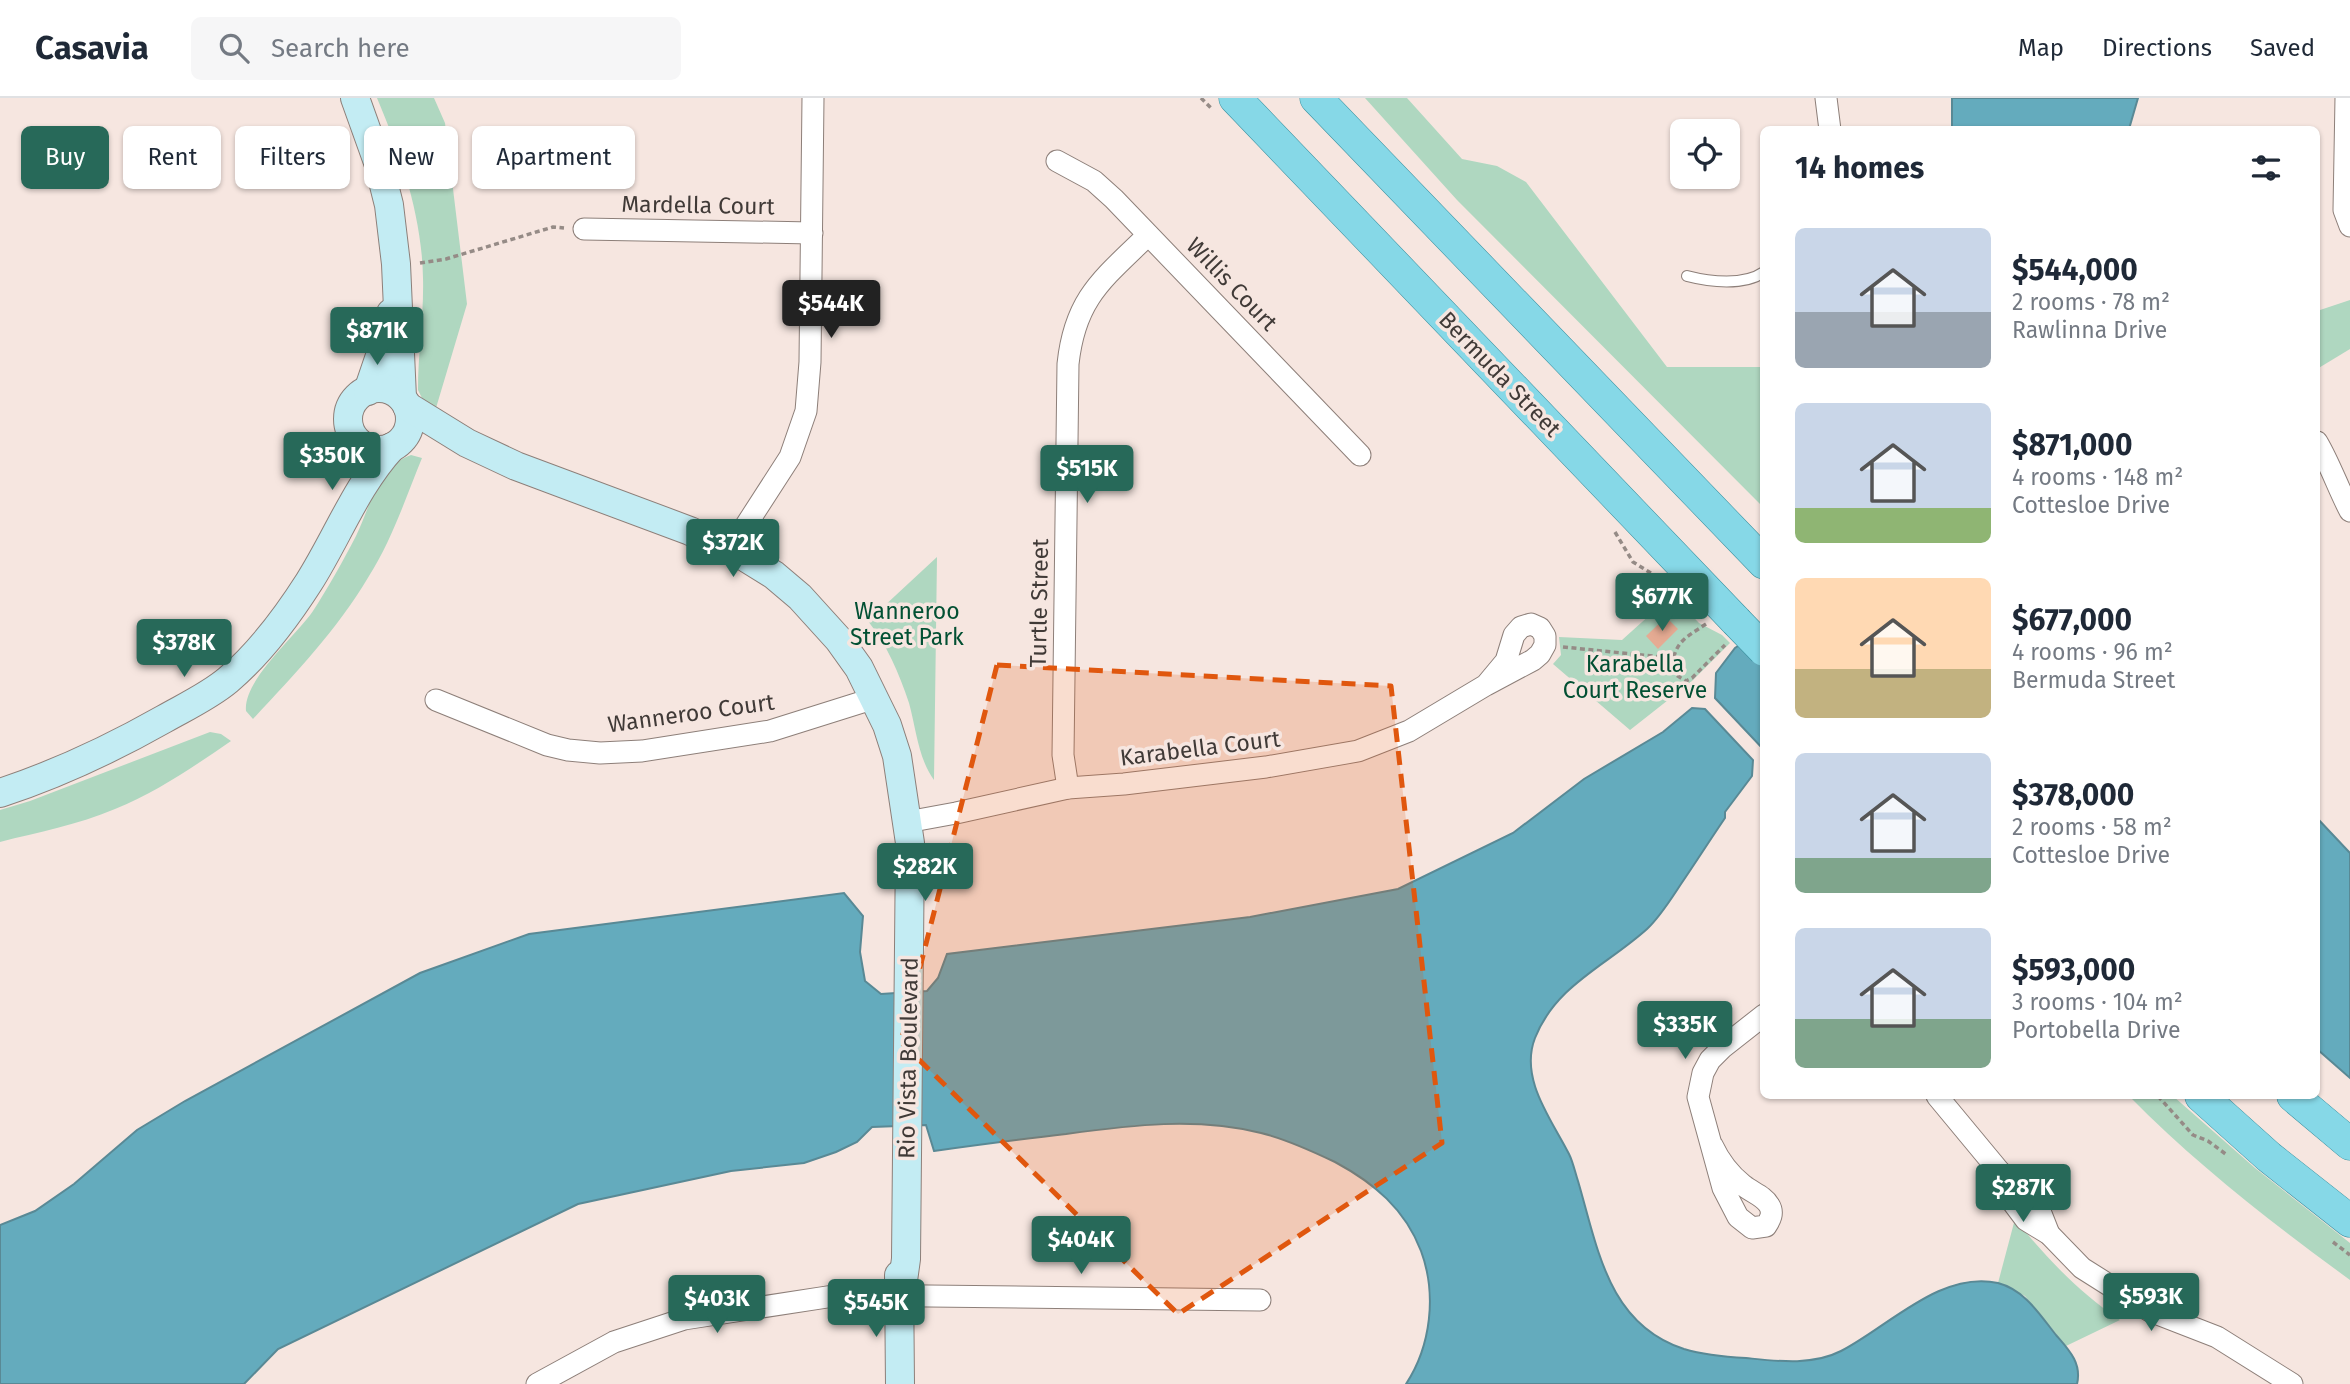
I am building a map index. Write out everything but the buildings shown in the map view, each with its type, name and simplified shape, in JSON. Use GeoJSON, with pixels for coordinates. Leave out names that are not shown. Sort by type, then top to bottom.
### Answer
{"type":"FeatureCollection","features":[{"type":"Feature","properties":{"kind":"main road","name":"Bermuda Street"},"geometry":{"type":"LineString","coordinates":[[1235,98],[1726,630],[1760,648]]}},
{"type":"Feature","properties":{"kind":"main road"},"geometry":{"type":"LineString","coordinates":[[1316,98],[1760,559]]}},
{"type":"Feature","properties":{"kind":"main road"},"geometry":{"type":"LineString","coordinates":[[2204,1099],[2269,1157],[2350,1221]]}},
{"type":"Feature","properties":{"kind":"main road"},"geometry":{"type":"LineString","coordinates":[[2297,1099],[2350,1143]]}},
{"type":"Feature","properties":{"kind":"street"},"geometry":{"type":"LineString","coordinates":[[0,793],[45,778],[132,737],[226,681],[277,628],[313,576],[366,480],[410,425],[405,402],[396,264],[389,205],[379,165],[355,98]]}},
{"type":"Feature","properties":{"kind":"street"},"geometry":{"type":"LineString","coordinates":[[730,550],[790,457],[806,411],[809,386],[813,98]]}},
{"type":"Feature","properties":{"kind":"street"},"geometry":{"type":"LineString","coordinates":[[1826,98],[1830,126]]}},
{"type":"Feature","properties":{"kind":"street"},"geometry":{"type":"LineString","coordinates":[[2346,98],[2344,210],[2350,226]]}},
{"type":"Feature","properties":{"kind":"street","name":"Willis Court"},"geometry":{"type":"LineString","coordinates":[[1057,161],[1094,181],[1360,455]]}},
{"type":"Feature","properties":{"kind":"street","name":"Mardella Court"},"geometry":{"type":"LineString","coordinates":[[584,229],[812,233]]}},
{"type":"Feature","properties":{"kind":"street","name":"Turtle Street"},"geometry":{"type":"LineString","coordinates":[[1068,788],[1063,755],[1070,340],[1087,300],[1102,280],[1148,235]]}},
{"type":"Feature","properties":{"kind":"street"},"geometry":{"type":"LineString","coordinates":[[368,391],[383,347],[397,289]]}},
{"type":"Feature","properties":{"kind":"street"},"geometry":{"type":"LineString","coordinates":[[396,445],[373,450],[355,439],[349,426],[350,409],[360,395],[368,391],[386,389],[405,402]]}},
{"type":"Feature","properties":{"kind":"street","name":"Rio Vista Boulevard"},"geometry":{"type":"LineString","coordinates":[[405,402],[467,443],[516,466],[661,520],[730,550],[774,576],[819,616],[839,640],[859,668],[875,698],[897,756],[910,843],[897,1259],[901,1295],[900,1384]]}},
{"type":"Feature","properties":{"kind":"street"},"geometry":{"type":"LineString","coordinates":[[340,528],[355,439]]}},
{"type":"Feature","properties":{"kind":"street","name":"Rio Vista Boulevard"},"geometry":{"type":"LineString","coordinates":[[396,445],[467,443]]}},
{"type":"Feature","properties":{"kind":"street"},"geometry":{"type":"LineString","coordinates":[[2320,447],[2350,511]]}},
{"type":"Feature","properties":{"kind":"street","name":"Karabella Court"},"geometry":{"type":"LineString","coordinates":[[906,822],[1068,788],[1124,784],[1266,766],[1358,751],[1409,731],[1533,660],[1545,645],[1545,636],[1539,628],[1531,624],[1514,635],[1506,661],[1486,685]]}},
{"type":"Feature","properties":{"kind":"street","name":"Wanneroo Court"},"geometry":{"type":"LineString","coordinates":[[436,700],[547,745],[600,753],[642,751],[769,731],[875,698]]}},
{"type":"Feature","properties":{"kind":"street"},"geometry":{"type":"LineString","coordinates":[[1712,1145],[1698,1097],[1703,1073],[1721,1048],[1760,1018]]}},
{"type":"Feature","properties":{"kind":"street"},"geometry":{"type":"LineString","coordinates":[[1939,1099],[2000,1172],[2008,1196],[2026,1220],[2049,1234],[2082,1268],[2150,1311],[2217,1336],[2289,1383]]}},
{"type":"Feature","properties":{"kind":"street"},"geometry":{"type":"LineString","coordinates":[[537,1384],[614,1342],[684,1319],[840,1295],[1260,1300]]}},
{"type":"Feature","properties":{"kind":"lane"},"geometry":{"type":"LineString","coordinates":[[1687,276],[1710,281],[1751,278],[1760,274]]}},
{"type":"Feature","properties":{"kind":"path"},"geometry":{"type":"LineString","coordinates":[[418,264],[446,259],[552,227],[584,229]]}},
{"type":"Feature","properties":{"kind":"path"},"geometry":{"type":"LineString","coordinates":[[1707,623],[1726,630],[1698,673],[1686,681],[1676,675],[1672,669],[1672,657],[1678,643],[1707,623]]}},
{"type":"Feature","properties":{"kind":"path"},"geometry":{"type":"LineString","coordinates":[[1545,645],[1672,657]]}},
{"type":"Feature","properties":{"kind":"highlighted area"},"geometry":{"type":"Polygon","coordinates":[[[997,665],[1391,686],[1442,1143],[1178,1314],[901,1042],[997,665]]]}},
{"type":"Feature","properties":{"kind":"green space"},"geometry":{"type":"Polygon","coordinates":[[[377,98],[434,98],[445,126],[388,126],[377,98]]]}},
{"type":"Feature","properties":{"kind":"green space"},"geometry":{"type":"Polygon","coordinates":[[[1365,98],[1407,98],[1462,159],[1497,166],[1526,182],[1667,367],[1760,367],[1760,504],[1457,200],[1365,98]]]}},
{"type":"Feature","properties":{"kind":"green space"},"geometry":{"type":"Polygon","coordinates":[[[410,189],[453,189],[467,304],[436,408],[423,400],[418,390],[423,292],[422,255],[410,189]]]}},
{"type":"Feature","properties":{"kind":"green space"},"geometry":{"type":"Polygon","coordinates":[[[2350,300],[2350,349],[2320,367],[2320,310],[2350,300]]]}},
{"type":"Feature","properties":{"kind":"green space"},"geometry":{"type":"Polygon","coordinates":[[[411,455],[422,458],[392,533],[369,576],[329,633],[253,719],[246,711],[247,699],[253,686],[319,602],[356,536],[383,478],[390,468],[411,455]]]}},
{"type":"Feature","properties":{"kind":"green space","name":"Wanneroo Street Park"},"geometry":{"type":"Polygon","coordinates":[[[937,557],[934,780],[921,753],[909,703],[897,670],[868,621],[937,557]]]}},
{"type":"Feature","properties":{"kind":"green space","name":"Karabella Court Reserve"},"geometry":{"type":"Polygon","coordinates":[[[1672,595],[1699,623],[1722,635],[1730,643],[1691,682],[1630,730],[1553,664],[1561,655],[1559,637],[1622,640],[1672,595]]]}},
{"type":"Feature","properties":{"kind":"green space"},"geometry":{"type":"Polygon","coordinates":[[[210,732],[221,734],[231,741],[146,795],[87,820],[0,842],[0,810],[210,732]]]}},
{"type":"Feature","properties":{"kind":"green space"},"geometry":{"type":"Polygon","coordinates":[[[2132,1099],[2176,1099],[2255,1168],[2350,1243],[2350,1280],[2236,1193],[2132,1099]]]}},
{"type":"Feature","properties":{"kind":"green space"},"geometry":{"type":"Polygon","coordinates":[[[2015,1219],[2064,1274],[2120,1320],[2066,1346],[2025,1296],[1998,1283],[2015,1219]]]}},
{"type":"Feature","properties":{"kind":"water"},"geometry":{"type":"Polygon","coordinates":[[[1952,98],[2138,98],[2130,126],[1952,126],[1952,98]]]}},
{"type":"Feature","properties":{"kind":"water"},"geometry":{"type":"Polygon","coordinates":[[[1760,632],[1760,746],[1715,698],[1716,673],[1735,648],[1760,632]]]}},
{"type":"Feature","properties":{"kind":"water"},"geometry":{"type":"Polygon","coordinates":[[[1692,708],[1705,709],[1753,760],[1752,776],[1725,812],[1725,818],[1661,913],[1647,929],[1583,978],[1556,1004],[1544,1020],[1531,1053],[1534,1084],[1570,1157],[1600,1257],[1622,1303],[1638,1322],[1658,1337],[1684,1349],[1723,1356],[1806,1361],[1841,1351],[1936,1292],[1977,1281],[1998,1283],[2024,1297],[2065,1346],[2076,1363],[2077,1384],[1406,1384],[1426,1337],[1429,1285],[1421,1251],[1414,1236],[1387,1199],[1363,1179],[1335,1162],[1270,1136],[1212,1125],[1164,1124],[934,1151],[926,1125],[872,1127],[857,1142],[804,1163],[731,1171],[578,1204],[278,1349],[244,1384],[0,1384],[0,1225],[35,1211],[74,1184],[137,1130],[185,1101],[420,973],[529,934],[844,893],[863,916],[860,952],[865,981],[881,994],[927,991],[938,978],[947,954],[1250,917],[1398,889],[1513,833],[1584,779],[1663,732],[1692,708]]]}},
{"type":"Feature","properties":{"kind":"water"},"geometry":{"type":"Polygon","coordinates":[[[2320,821],[2350,853],[2350,1078],[2320,1052],[2320,821]]]}}]}
